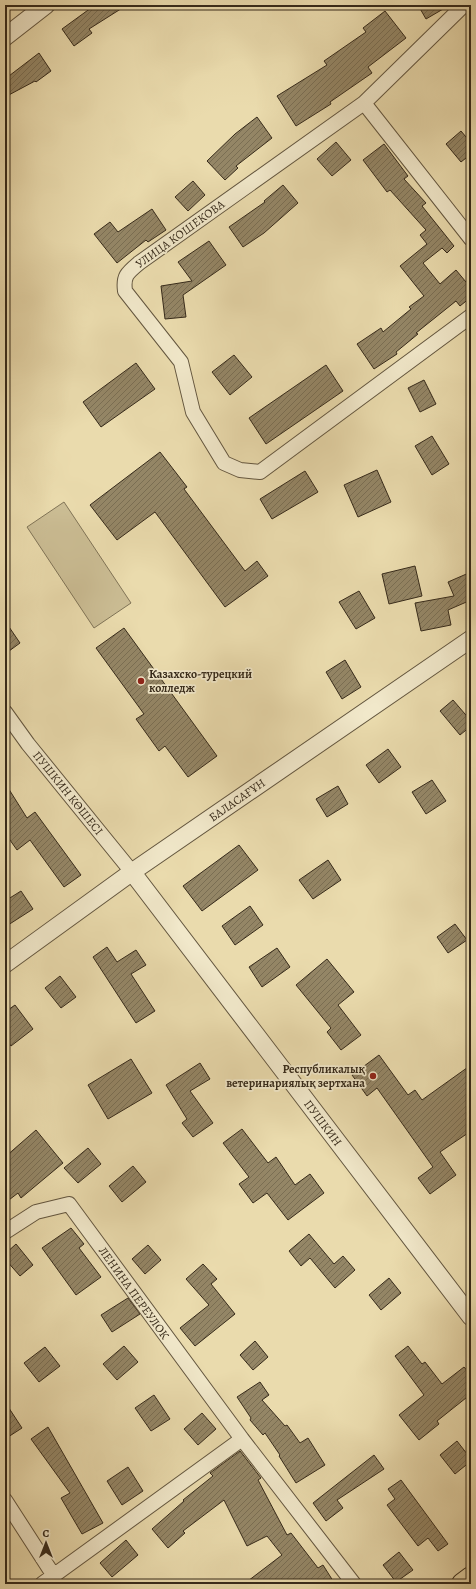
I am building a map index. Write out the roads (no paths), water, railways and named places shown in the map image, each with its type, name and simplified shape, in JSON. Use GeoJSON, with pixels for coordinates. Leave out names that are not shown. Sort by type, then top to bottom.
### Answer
{"type":"FeatureCollection","features":[{"type":"Feature","properties":{"kind":"main road"},"geometry":{"type":"LineString","coordinates":[[463,1584],[471,1578]]}},
{"type":"Feature","properties":{"kind":"street"},"geometry":{"type":"LineString","coordinates":[[5,37],[46,5]]}},
{"type":"Feature","properties":{"kind":"street","name":"УЛИЦА КОШЕКОВА"},"geometry":{"type":"LineString","coordinates":[[462,7],[364,103],[139,263],[128,273],[124,281],[125,291],[181,362],[193,412],[224,463],[240,470],[260,472],[471,316]]}},
{"type":"Feature","properties":{"kind":"street"},"geometry":{"type":"LineString","coordinates":[[364,103],[471,239]]}},
{"type":"Feature","properties":{"kind":"street","name":"БАЛАСАҒҰН"},"geometry":{"type":"LineString","coordinates":[[5,964],[132,872],[471,639]]}},
{"type":"Feature","properties":{"kind":"street","name":"ПУШКИН КӨШЕСІ"},"geometry":{"type":"LineString","coordinates":[[5,712],[28,744],[132,872]]}},
{"type":"Feature","properties":{"kind":"street","name":"ПУШКИН"},"geometry":{"type":"LineString","coordinates":[[132,872],[471,1317]]}},
{"type":"Feature","properties":{"kind":"street","name":"ЛЕНИНА ПЕРЕУЛОК"},"geometry":{"type":"LineString","coordinates":[[5,1232],[36,1212],[69,1204],[242,1439],[354,1584]]}},
{"type":"Feature","properties":{"kind":"street"},"geometry":{"type":"LineString","coordinates":[[42,1584],[242,1439]]}},
{"type":"Feature","properties":{"kind":"street"},"geometry":{"type":"LineString","coordinates":[[5,1500],[54,1576]]}},
{"type":"Feature","properties":{"kind":"place","name":"Казахско-турецкий колледж"},"geometry":{"type":"Point","coordinates":[141,681]}},
{"type":"Feature","properties":{"kind":"place","name":"Республикалық ветеринариялық зертхана"},"geometry":{"type":"Point","coordinates":[373,1076]}}]}
